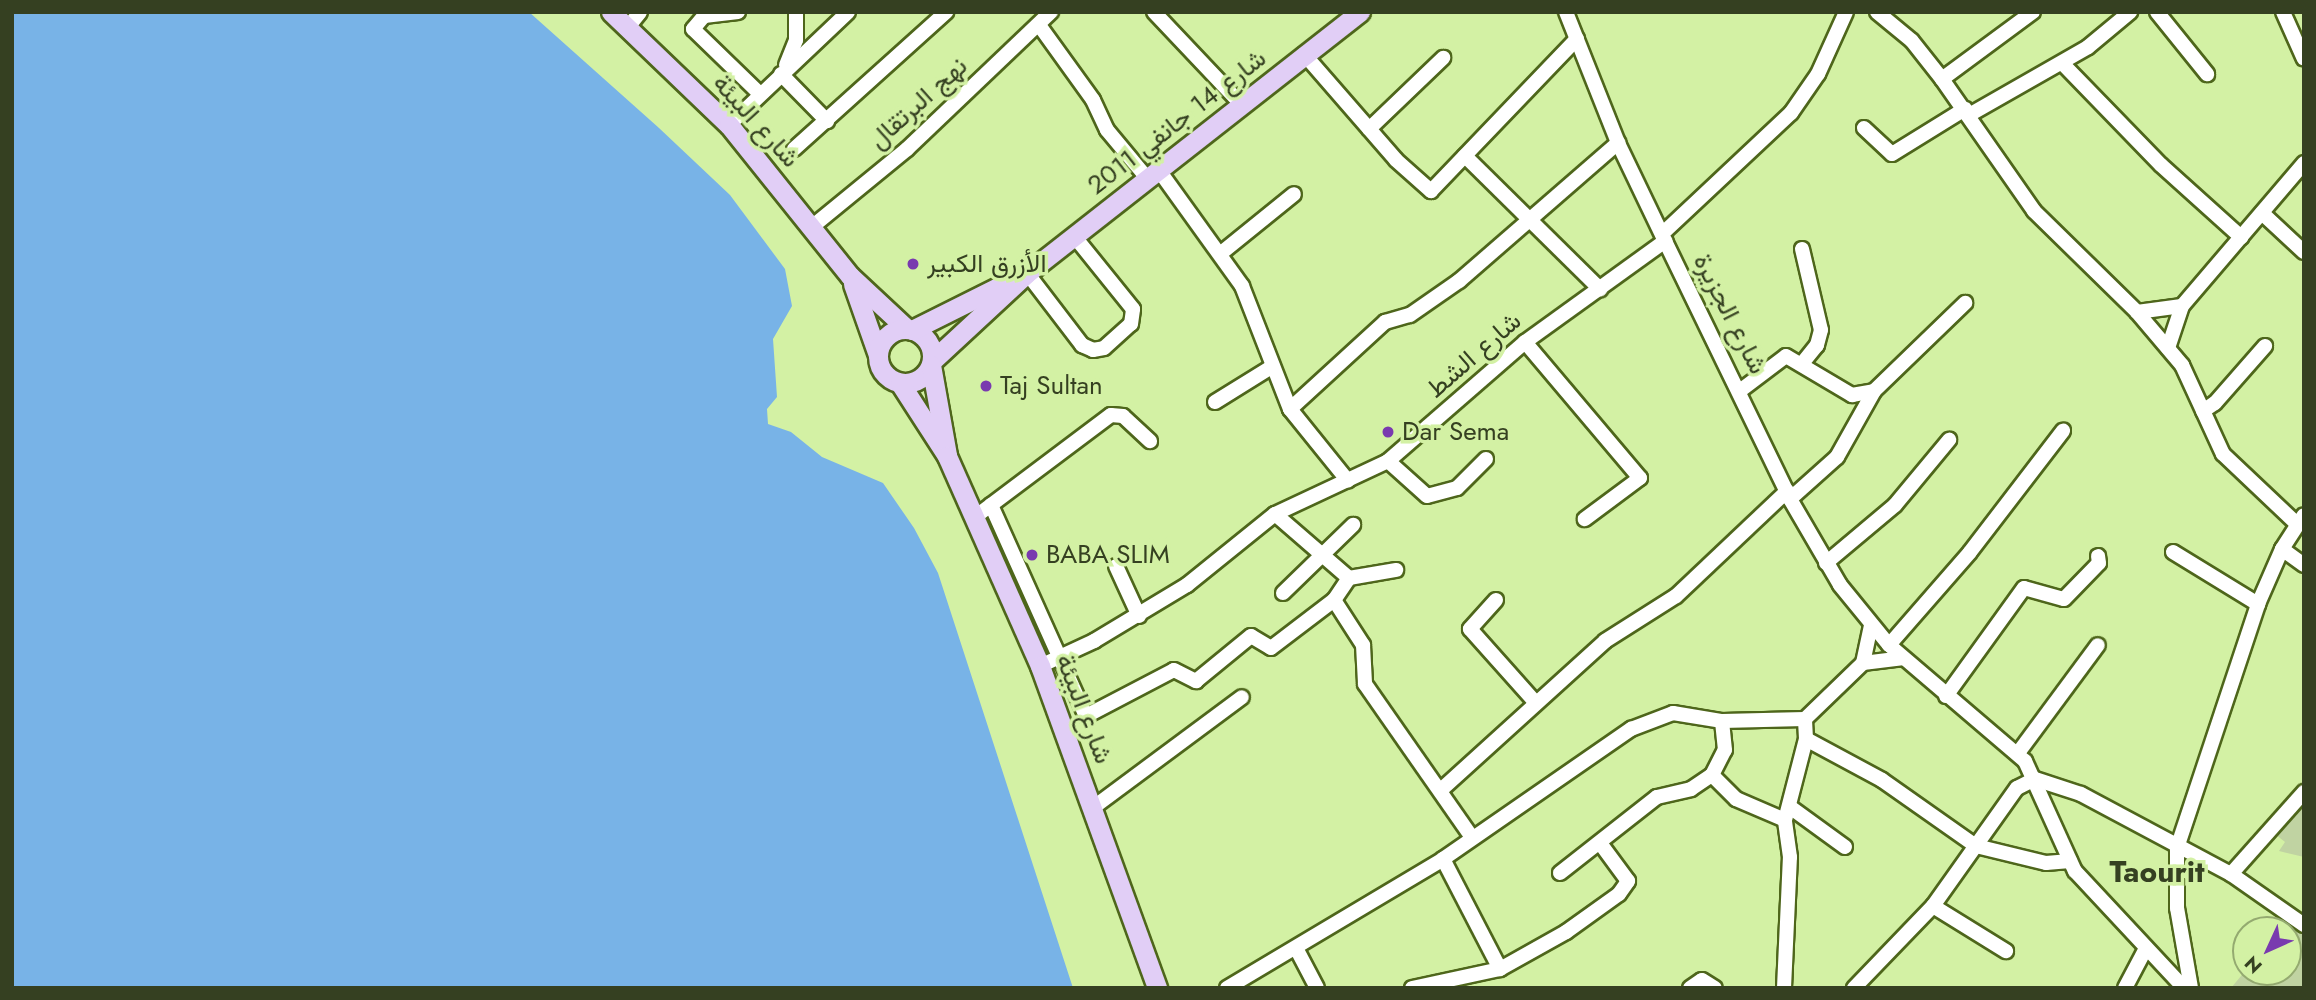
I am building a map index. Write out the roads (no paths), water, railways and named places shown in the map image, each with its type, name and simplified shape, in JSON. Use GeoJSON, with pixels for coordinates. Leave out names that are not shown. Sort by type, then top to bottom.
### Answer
{"type":"FeatureCollection","features":[{"type":"Feature","properties":{"kind":"main road","name":"شارع البيئة"},"geometry":{"type":"LineString","coordinates":[[611,12],[634,20],[729,125],[813,226],[850,276],[909,330]]}},
{"type":"Feature","properties":{"kind":"main road","name":"شارع 14 جانفي 2011"},"geometry":{"type":"LineString","coordinates":[[931,363],[1027,273],[1360,12]]}},
{"type":"Feature","properties":{"kind":"main road","name":"شارع 14 جانفي 2011"},"geometry":{"type":"LineString","coordinates":[[909,330],[1027,273]]}},
{"type":"Feature","properties":{"kind":"main road","name":"شارع البيئة"},"geometry":{"type":"LineString","coordinates":[[850,276],[878,355]]}},
{"type":"Feature","properties":{"kind":"main road"},"geometry":{"type":"LineString","coordinates":[[909,330],[926,338],[931,363],[915,382],[900,383],[884,373],[878,355],[884,340],[909,330]]}},
{"type":"Feature","properties":{"kind":"main road","name":"شارع البيئة"},"geometry":{"type":"LineString","coordinates":[[931,363],[947,456]]}},
{"type":"Feature","properties":{"kind":"main road","name":"شارع البيئة"},"geometry":{"type":"LineString","coordinates":[[900,383],[947,456],[1040,666],[1094,807],[1157,988]]}},
{"type":"Feature","properties":{"kind":"street"},"geometry":{"type":"LineString","coordinates":[[738,12],[702,14],[693,29],[760,94]]}},
{"type":"Feature","properties":{"kind":"street"},"geometry":{"type":"LineString","coordinates":[[781,74],[796,40],[796,12]]}},
{"type":"Feature","properties":{"kind":"street"},"geometry":{"type":"LineString","coordinates":[[729,125],[848,12]]}},
{"type":"Feature","properties":{"kind":"street"},"geometry":{"type":"LineString","coordinates":[[794,149],[946,12]]}},
{"type":"Feature","properties":{"kind":"street","name":"نهج البرتقال"},"geometry":{"type":"LineString","coordinates":[[813,226],[907,149],[1051,12]]}},
{"type":"Feature","properties":{"kind":"street"},"geometry":{"type":"LineString","coordinates":[[1154,12],[1241,104]]}},
{"type":"Feature","properties":{"kind":"street","name":"شارع الجزيرة"},"geometry":{"type":"LineString","coordinates":[[1566,12],[1619,143],[1741,390],[1788,495],[1826,563],[1871,626],[1902,658],[2018,754],[2035,779],[2070,861],[2090,890],[2184,988]]}},
{"type":"Feature","properties":{"kind":"street","name":"شارع الشط"},"geometry":{"type":"LineString","coordinates":[[1040,666],[1139,616],[1187,585],[1275,514],[1388,461],[1525,342],[1600,289],[1664,238],[1791,113],[1823,65],[1846,12]]}},
{"type":"Feature","properties":{"kind":"street"},"geometry":{"type":"LineString","coordinates":[[1877,12],[1912,41],[1942,79],[2034,211],[2137,312],[2182,365],[2223,454],[2300,520],[2282,549],[2258,604],[2177,848],[2177,908],[2191,988]]}},
{"type":"Feature","properties":{"kind":"street"},"geometry":{"type":"LineString","coordinates":[[1942,79],[2033,12]]}},
{"type":"Feature","properties":{"kind":"street"},"geometry":{"type":"LineString","coordinates":[[1864,128],[1892,154],[2062,63],[2130,12]]}},
{"type":"Feature","properties":{"kind":"street"},"geometry":{"type":"LineString","coordinates":[[2157,12],[2207,74]]}},
{"type":"Feature","properties":{"kind":"street"},"geometry":{"type":"LineString","coordinates":[[2283,12],[2304,59]]}},
{"type":"Feature","properties":{"kind":"street"},"geometry":{"type":"LineString","coordinates":[[1039,25],[1089,94],[1107,130],[1152,173],[1220,254],[1247,295],[1290,409],[1348,481]]}},
{"type":"Feature","properties":{"kind":"street"},"geometry":{"type":"LineString","coordinates":[[1304,54],[1426,191],[1434,189],[1577,39]]}},
{"type":"Feature","properties":{"kind":"street"},"geometry":{"type":"LineString","coordinates":[[1368,129],[1443,58]]}},
{"type":"Feature","properties":{"kind":"street"},"geometry":{"type":"LineString","coordinates":[[2062,63],[2161,165],[2241,237]]}},
{"type":"Feature","properties":{"kind":"street"},"geometry":{"type":"LineString","coordinates":[[781,74],[827,121]]}},
{"type":"Feature","properties":{"kind":"street"},"geometry":{"type":"LineString","coordinates":[[1290,409],[1385,323],[1410,315],[1459,282],[1619,143]]}},
{"type":"Feature","properties":{"kind":"street"},"geometry":{"type":"LineString","coordinates":[[1465,156],[1600,289]]}},
{"type":"Feature","properties":{"kind":"street"},"geometry":{"type":"LineString","coordinates":[[2168,348],[2182,306],[2304,163]]}},
{"type":"Feature","properties":{"kind":"street"},"geometry":{"type":"LineString","coordinates":[[1220,254],[1294,194]]}},
{"type":"Feature","properties":{"kind":"street"},"geometry":{"type":"LineString","coordinates":[[2262,213],[2304,252]]}},
{"type":"Feature","properties":{"kind":"street"},"geometry":{"type":"LineString","coordinates":[[1027,273],[1082,345],[1093,350],[1104,348],[1131,324],[1133,309],[1075,237]]}},
{"type":"Feature","properties":{"kind":"street"},"geometry":{"type":"LineString","coordinates":[[1802,249],[1821,330],[1817,345],[1803,362]]}},
{"type":"Feature","properties":{"kind":"street"},"geometry":{"type":"LineString","coordinates":[[1442,789],[1605,641],[1660,610],[1788,495],[1837,457],[1874,391],[1965,303]]}},
{"type":"Feature","properties":{"kind":"street"},"geometry":{"type":"LineString","coordinates":[[2137,312],[2182,306]]}},
{"type":"Feature","properties":{"kind":"street"},"geometry":{"type":"LineString","coordinates":[[1525,342],[1640,478],[1586,519]]}},
{"type":"Feature","properties":{"kind":"street"},"geometry":{"type":"LineString","coordinates":[[2203,411],[2215,403],[2264,346]]}},
{"type":"Feature","properties":{"kind":"street"},"geometry":{"type":"LineString","coordinates":[[1741,390],[1786,356],[1803,362],[1852,395],[1874,391]]}},
{"type":"Feature","properties":{"kind":"street"},"geometry":{"type":"LineString","coordinates":[[1215,402],[1273,366]]}},
{"type":"Feature","properties":{"kind":"street"},"geometry":{"type":"LineString","coordinates":[[975,517],[1111,415],[1124,416],[1150,441]]}},
{"type":"Feature","properties":{"kind":"street"},"geometry":{"type":"LineString","coordinates":[[1889,645],[1970,552],[2063,431]]}},
{"type":"Feature","properties":{"kind":"street"},"geometry":{"type":"LineString","coordinates":[[1826,563],[1895,505],[1950,440]]}},
{"type":"Feature","properties":{"kind":"street"},"geometry":{"type":"LineString","coordinates":[[1388,461],[1427,496],[1457,488],[1486,459]]}},
{"type":"Feature","properties":{"kind":"street"},"geometry":{"type":"LineString","coordinates":[[992,505],[1083,713],[1090,716],[1174,670],[1196,681],[1251,636],[1271,648],[1334,600],[1349,578],[1396,570]]}},
{"type":"Feature","properties":{"kind":"street"},"geometry":{"type":"LineString","coordinates":[[1275,514],[1320,556],[1349,578]]}},
{"type":"Feature","properties":{"kind":"street"},"geometry":{"type":"LineString","coordinates":[[1283,593],[1353,525]]}},
{"type":"Feature","properties":{"kind":"street"},"geometry":{"type":"LineString","coordinates":[[2282,549],[2304,565]]}},
{"type":"Feature","properties":{"kind":"street"},"geometry":{"type":"LineString","coordinates":[[2174,552],[2258,604]]}},
{"type":"Feature","properties":{"kind":"street"},"geometry":{"type":"LineString","coordinates":[[1946,696],[2024,588],[2064,599],[2099,564],[2098,556]]}},
{"type":"Feature","properties":{"kind":"street"},"geometry":{"type":"LineString","coordinates":[[1116,566],[1139,616]]}},
{"type":"Feature","properties":{"kind":"street"},"geometry":{"type":"LineString","coordinates":[[1334,600],[1363,645],[1362,673],[1372,696],[1442,789],[1471,836]]}},
{"type":"Feature","properties":{"kind":"street"},"geometry":{"type":"LineString","coordinates":[[1496,600],[1470,629],[1536,704]]}},
{"type":"Feature","properties":{"kind":"street"},"geometry":{"type":"LineString","coordinates":[[1227,988],[1443,859],[1471,836],[1631,729],[1674,713],[1722,721],[1805,719],[1863,663],[1871,626]]}},
{"type":"Feature","properties":{"kind":"street"},"geometry":{"type":"LineString","coordinates":[[2018,754],[2098,645]]}},
{"type":"Feature","properties":{"kind":"street"},"geometry":{"type":"LineString","coordinates":[[1863,663],[1902,658]]}},
{"type":"Feature","properties":{"kind":"street"},"geometry":{"type":"LineString","coordinates":[[1094,807],[1242,697]]}},
{"type":"Feature","properties":{"kind":"street"},"geometry":{"type":"LineString","coordinates":[[1784,988],[1790,857],[1787,813],[1806,738],[1805,719]]}},
{"type":"Feature","properties":{"kind":"street"},"geometry":{"type":"LineString","coordinates":[[1560,873],[1657,797],[1691,789],[1712,775],[1725,750],[1722,721]]}},
{"type":"Feature","properties":{"kind":"street"},"geometry":{"type":"LineString","coordinates":[[1806,738],[1882,780],[1976,846],[2046,863],[2070,861]]}},
{"type":"Feature","properties":{"kind":"street"},"geometry":{"type":"LineString","coordinates":[[1712,775],[1736,799],[1787,813],[1845,847]]}},
{"type":"Feature","properties":{"kind":"street"},"geometry":{"type":"LineString","coordinates":[[1854,988],[1933,906],[2017,788],[2035,779],[2081,794],[2177,848],[2231,874],[2304,925]]}},
{"type":"Feature","properties":{"kind":"street"},"geometry":{"type":"LineString","coordinates":[[2231,874],[2304,792]]}},
{"type":"Feature","properties":{"kind":"street"},"geometry":{"type":"LineString","coordinates":[[1412,988],[1494,971],[1566,932],[1623,890],[1628,881],[1600,843]]}},
{"type":"Feature","properties":{"kind":"street"},"geometry":{"type":"LineString","coordinates":[[1443,859],[1494,971],[1497,988]]}},
{"type":"Feature","properties":{"kind":"street"},"geometry":{"type":"LineString","coordinates":[[1933,906],[2006,950]]}},
{"type":"Feature","properties":{"kind":"street"},"geometry":{"type":"LineString","coordinates":[[1296,948],[1317,988]]}},
{"type":"Feature","properties":{"kind":"street"},"geometry":{"type":"LineString","coordinates":[[2125,988],[2145,950]]}},
{"type":"Feature","properties":{"kind":"street"},"geometry":{"type":"LineString","coordinates":[[1690,988],[1702,980],[1715,988]]}},
{"type":"Feature","properties":{"kind":"water"},"geometry":{"type":"Polygon","coordinates":[[[12,12],[529,12],[659,128],[730,195],[785,269],[792,306],[773,339],[777,397],[767,409],[768,424],[791,432],[822,457],[883,483],[914,528],[938,573],[1073,988],[12,988],[12,12]]]}},
{"type":"Feature","properties":{"kind":"place","name":"الأزرق الكبير"},"geometry":{"type":"Point","coordinates":[913,264]}},
{"type":"Feature","properties":{"kind":"place","name":"Taj Sultan"},"geometry":{"type":"Point","coordinates":[986,386]}},
{"type":"Feature","properties":{"kind":"place","name":"Dar Sema"},"geometry":{"type":"Point","coordinates":[1388,432]}},
{"type":"Feature","properties":{"kind":"place","name":"BABA SLIM"},"geometry":{"type":"Point","coordinates":[1032,555]}},
{"type":"Feature","properties":{"kind":"district","name":"Taourit"},"geometry":{"type":"Point","coordinates":[2157,872]}}]}
